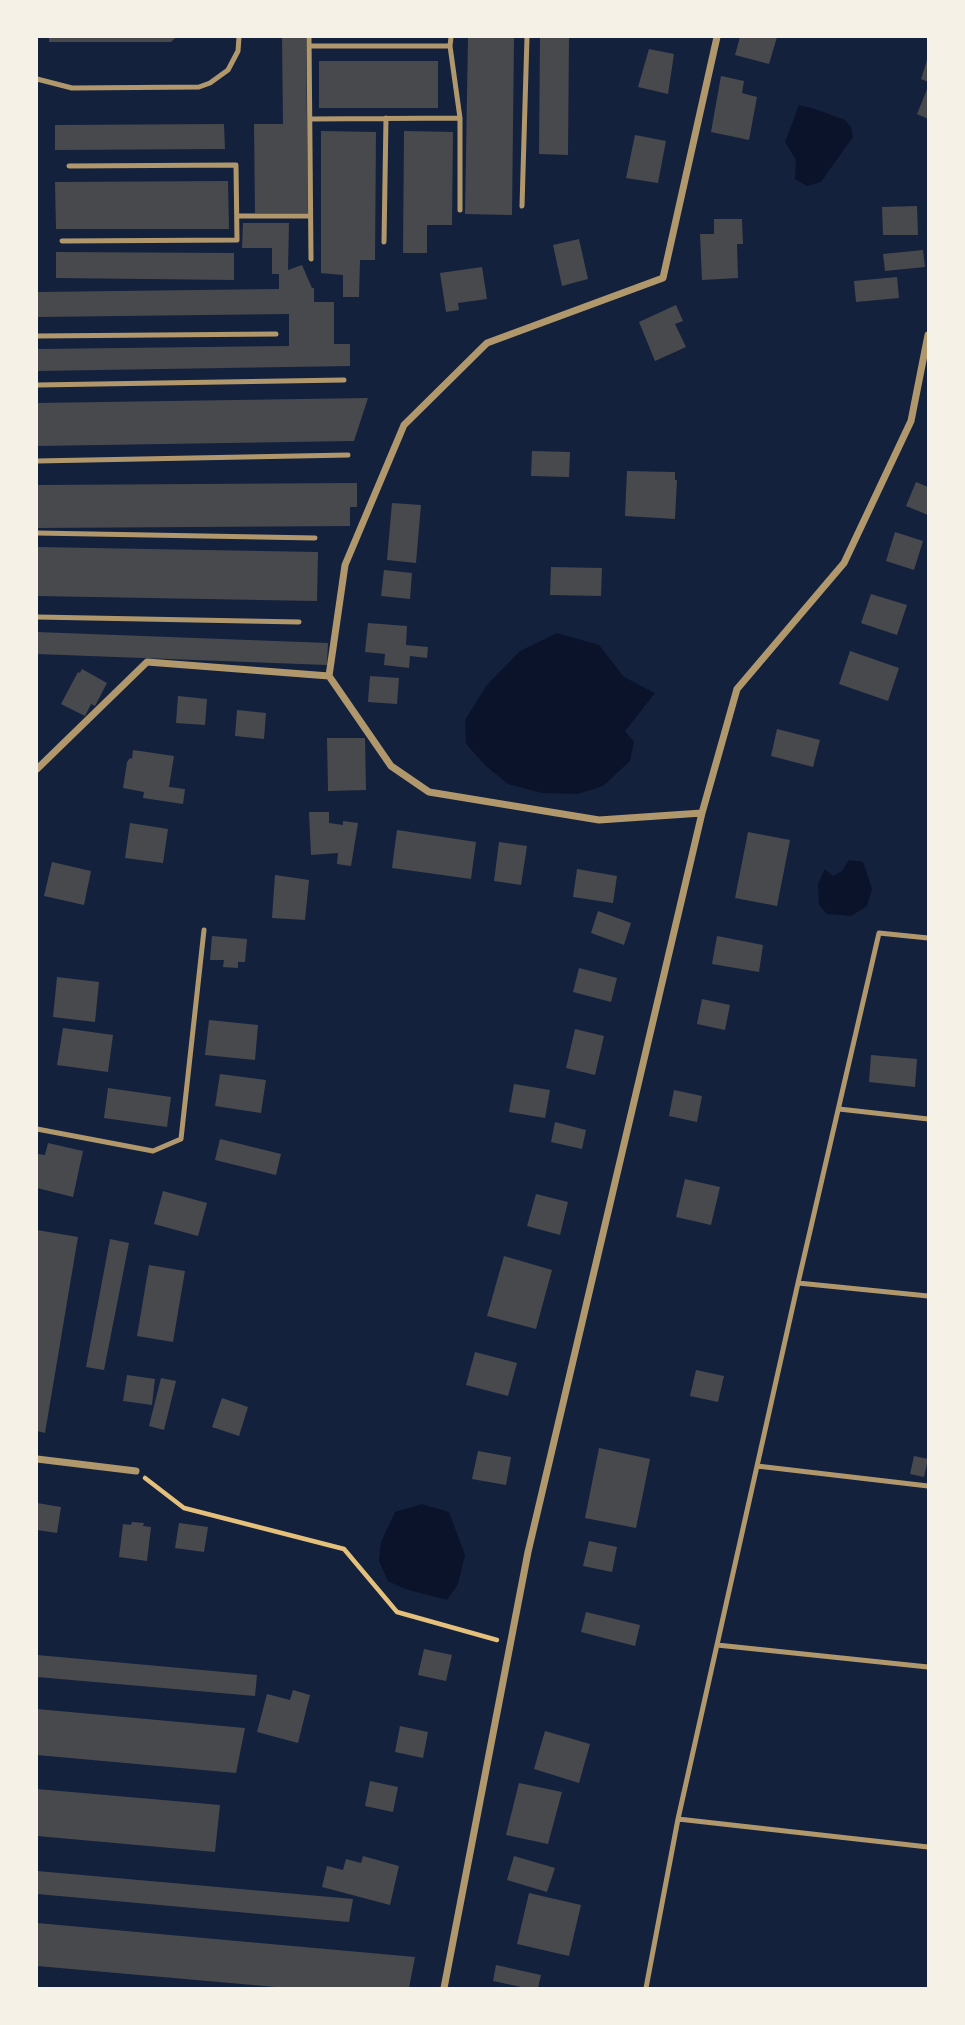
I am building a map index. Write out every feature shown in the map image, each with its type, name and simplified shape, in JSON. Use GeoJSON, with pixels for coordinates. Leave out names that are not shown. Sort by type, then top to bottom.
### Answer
{"type":"FeatureCollection","features":[{"type":"Feature","properties":{"kind":"street"},"geometry":{"type":"LineString","coordinates":[[702,813],[598,820],[429,792],[391,766],[330,676],[345,565],[404,425],[487,343],[663,278],[717,37]]}},
{"type":"Feature","properties":{"kind":"street"},"geometry":{"type":"LineString","coordinates":[[443,1988],[528,1552],[702,813],[737,689],[844,563],[911,421],[928,335]]}},
{"type":"Feature","properties":{"kind":"street"},"geometry":{"type":"LineString","coordinates":[[37,769],[146,662],[330,676]]}},
{"type":"Feature","properties":{"kind":"street"},"geometry":{"type":"LineString","coordinates":[[37,1459],[136,1471]]}},
{"type":"Feature","properties":{"kind":"lane"},"geometry":{"type":"LineString","coordinates":[[37,79],[72,88],[199,87],[211,83],[228,70],[238,51],[239,37]]}},
{"type":"Feature","properties":{"kind":"lane"},"geometry":{"type":"LineString","coordinates":[[309,37],[311,259]]}},
{"type":"Feature","properties":{"kind":"lane"},"geometry":{"type":"LineString","coordinates":[[452,37],[450,46],[460,118],[460,210]]}},
{"type":"Feature","properties":{"kind":"lane"},"geometry":{"type":"LineString","coordinates":[[522,206],[527,37]]}},
{"type":"Feature","properties":{"kind":"lane"},"geometry":{"type":"LineString","coordinates":[[309,46],[450,46]]}},
{"type":"Feature","properties":{"kind":"lane"},"geometry":{"type":"LineString","coordinates":[[310,118],[460,118]]}},
{"type":"Feature","properties":{"kind":"lane"},"geometry":{"type":"LineString","coordinates":[[384,242],[386,118]]}},
{"type":"Feature","properties":{"kind":"lane"},"geometry":{"type":"LineString","coordinates":[[62,241],[237,240],[236,165],[69,166]]}},
{"type":"Feature","properties":{"kind":"lane"},"geometry":{"type":"LineString","coordinates":[[237,216],[310,216]]}},
{"type":"Feature","properties":{"kind":"lane"},"geometry":{"type":"LineString","coordinates":[[37,336],[276,334]]}},
{"type":"Feature","properties":{"kind":"lane"},"geometry":{"type":"LineString","coordinates":[[37,385],[344,380]]}},
{"type":"Feature","properties":{"kind":"lane"},"geometry":{"type":"LineString","coordinates":[[37,461],[348,455]]}},
{"type":"Feature","properties":{"kind":"lane"},"geometry":{"type":"LineString","coordinates":[[37,533],[315,538]]}},
{"type":"Feature","properties":{"kind":"lane"},"geometry":{"type":"LineString","coordinates":[[37,617],[299,622]]}},
{"type":"Feature","properties":{"kind":"lane"},"geometry":{"type":"LineString","coordinates":[[37,1129],[153,1151],[181,1139],[204,930]]}},
{"type":"Feature","properties":{"kind":"lane"},"geometry":{"type":"LineString","coordinates":[[646,1988],[678,1819],[798,1283],[880,933],[928,938]]}},
{"type":"Feature","properties":{"kind":"lane"},"geometry":{"type":"LineString","coordinates":[[839,1108],[928,1119]]}},
{"type":"Feature","properties":{"kind":"lane"},"geometry":{"type":"LineString","coordinates":[[798,1283],[928,1296]]}},
{"type":"Feature","properties":{"kind":"lane"},"geometry":{"type":"LineString","coordinates":[[757,1466],[928,1486]]}},
{"type":"Feature","properties":{"kind":"lane"},"geometry":{"type":"LineString","coordinates":[[717,1645],[928,1667]]}},
{"type":"Feature","properties":{"kind":"lane"},"geometry":{"type":"LineString","coordinates":[[678,1819],[928,1847]]}},
{"type":"Feature","properties":{"kind":"path"},"geometry":{"type":"LineString","coordinates":[[136,1471],[184,1508],[344,1549],[397,1612],[510,1644]]}},
{"type":"Feature","properties":{"kind":"water"},"geometry":{"type":"Polygon","coordinates":[[[799,105],[845,120],[851,127],[853,137],[821,182],[807,186],[795,179],[796,160],[785,142],[799,105]]]}},
{"type":"Feature","properties":{"kind":"water"},"geometry":{"type":"Polygon","coordinates":[[[557,633],[599,645],[624,677],[655,693],[625,731],[634,742],[630,761],[603,786],[578,794],[542,793],[508,784],[487,767],[466,744],[465,720],[486,686],[520,651],[557,633]]]}},
{"type":"Feature","properties":{"kind":"water"},"geometry":{"type":"Polygon","coordinates":[[[849,860],[863,862],[872,889],[867,906],[851,916],[827,914],[819,905],[818,884],[825,869],[833,876],[842,871],[849,860]]]}},
{"type":"Feature","properties":{"kind":"water"},"geometry":{"type":"Polygon","coordinates":[[[422,1504],[449,1512],[465,1555],[458,1584],[447,1600],[405,1589],[388,1581],[379,1561],[381,1542],[395,1512],[422,1504]]]}},
{"type":"Feature","properties":{"kind":"building"},"geometry":{"type":"Polygon","coordinates":[[[49,37],[176,37],[171,42],[49,42],[49,37]]]}},
{"type":"Feature","properties":{"kind":"building"},"geometry":{"type":"Polygon","coordinates":[[[282,37],[306,37],[308,213],[255,213],[254,124],[283,124],[282,37]]]}},
{"type":"Feature","properties":{"kind":"building"},"geometry":{"type":"Polygon","coordinates":[[[468,37],[514,37],[512,215],[465,214],[468,37]]]}},
{"type":"Feature","properties":{"kind":"building"},"geometry":{"type":"Polygon","coordinates":[[[540,37],[569,37],[568,155],[539,154],[540,37]]]}},
{"type":"Feature","properties":{"kind":"building"},"geometry":{"type":"Polygon","coordinates":[[[740,37],[777,37],[769,64],[735,55],[740,37]]]}},
{"type":"Feature","properties":{"kind":"building"},"geometry":{"type":"Polygon","coordinates":[[[649,49],[674,54],[668,94],[638,87],[649,49]]]}},
{"type":"Feature","properties":{"kind":"building"},"geometry":{"type":"Polygon","coordinates":[[[928,57],[928,82],[921,79],[928,57]]]}},
{"type":"Feature","properties":{"kind":"building"},"geometry":{"type":"Polygon","coordinates":[[[319,61],[438,61],[438,108],[319,108],[319,61]]]}},
{"type":"Feature","properties":{"kind":"building"},"geometry":{"type":"Polygon","coordinates":[[[721,76],[744,81],[742,93],[757,97],[749,140],[711,132],[721,76]]]}},
{"type":"Feature","properties":{"kind":"building"},"geometry":{"type":"Polygon","coordinates":[[[928,87],[928,119],[917,114],[928,87]]]}},
{"type":"Feature","properties":{"kind":"building"},"geometry":{"type":"Polygon","coordinates":[[[224,124],[225,149],[55,150],[55,125],[224,124]]]}},
{"type":"Feature","properties":{"kind":"building"},"geometry":{"type":"Polygon","coordinates":[[[321,131],[376,132],[375,260],[360,260],[359,297],[343,297],[343,275],[321,273],[321,131]]]}},
{"type":"Feature","properties":{"kind":"building"},"geometry":{"type":"Polygon","coordinates":[[[404,131],[453,132],[452,225],[427,225],[427,253],[403,253],[404,131]]]}},
{"type":"Feature","properties":{"kind":"building"},"geometry":{"type":"Polygon","coordinates":[[[635,135],[666,141],[658,183],[626,178],[635,135]]]}},
{"type":"Feature","properties":{"kind":"building"},"geometry":{"type":"Polygon","coordinates":[[[228,181],[229,229],[56,229],[55,182],[228,181]]]}},
{"type":"Feature","properties":{"kind":"building"},"geometry":{"type":"Polygon","coordinates":[[[917,206],[918,235],[883,235],[882,207],[917,206]]]}},
{"type":"Feature","properties":{"kind":"building"},"geometry":{"type":"Polygon","coordinates":[[[714,219],[742,219],[743,244],[737,244],[738,278],[702,280],[700,234],[714,234],[714,219]]]}},
{"type":"Feature","properties":{"kind":"building"},"geometry":{"type":"Polygon","coordinates":[[[243,223],[289,223],[288,270],[302,265],[314,288],[314,302],[334,302],[334,344],[350,344],[350,366],[37,371],[37,349],[289,346],[289,314],[37,317],[37,292],[279,289],[279,274],[272,274],[272,248],[242,248],[243,223]]]}},
{"type":"Feature","properties":{"kind":"building"},"geometry":{"type":"Polygon","coordinates":[[[579,239],[588,279],[562,286],[553,245],[579,239]]]}},
{"type":"Feature","properties":{"kind":"building"},"geometry":{"type":"Polygon","coordinates":[[[923,250],[925,267],[885,271],[883,254],[923,250]]]}},
{"type":"Feature","properties":{"kind":"building"},"geometry":{"type":"Polygon","coordinates":[[[56,252],[234,253],[234,280],[56,278],[56,252]]]}},
{"type":"Feature","properties":{"kind":"building"},"geometry":{"type":"Polygon","coordinates":[[[482,267],[487,299],[458,303],[459,310],[446,312],[440,273],[482,267]]]}},
{"type":"Feature","properties":{"kind":"building"},"geometry":{"type":"Polygon","coordinates":[[[897,277],[899,298],[856,302],[854,281],[897,277]]]}},
{"type":"Feature","properties":{"kind":"building"},"geometry":{"type":"Polygon","coordinates":[[[676,305],[683,321],[675,324],[686,347],[655,361],[639,322],[676,305]]]}},
{"type":"Feature","properties":{"kind":"building"},"geometry":{"type":"Polygon","coordinates":[[[368,398],[354,441],[37,446],[37,403],[368,398]]]}},
{"type":"Feature","properties":{"kind":"building"},"geometry":{"type":"Polygon","coordinates":[[[532,451],[570,452],[569,477],[531,476],[532,451]]]}},
{"type":"Feature","properties":{"kind":"building"},"geometry":{"type":"Polygon","coordinates":[[[627,471],[675,472],[675,519],[625,516],[627,471]]]}},
{"type":"Feature","properties":{"kind":"building"},"geometry":{"type":"Polygon","coordinates":[[[916,482],[928,487],[928,515],[906,506],[916,482]]]}},
{"type":"Feature","properties":{"kind":"building"},"geometry":{"type":"Polygon","coordinates":[[[357,483],[357,507],[350,507],[350,526],[37,528],[37,485],[357,483]]]}},
{"type":"Feature","properties":{"kind":"building"},"geometry":{"type":"Polygon","coordinates":[[[392,503],[421,505],[416,563],[387,560],[392,503]]]}},
{"type":"Feature","properties":{"kind":"building"},"geometry":{"type":"Polygon","coordinates":[[[895,532],[923,541],[914,570],[886,561],[895,532]]]}},
{"type":"Feature","properties":{"kind":"building"},"geometry":{"type":"Polygon","coordinates":[[[37,547],[318,552],[317,601],[37,596],[37,547]]]}},
{"type":"Feature","properties":{"kind":"building"},"geometry":{"type":"Polygon","coordinates":[[[551,567],[602,568],[601,596],[550,595],[551,567]]]}},
{"type":"Feature","properties":{"kind":"building"},"geometry":{"type":"Polygon","coordinates":[[[384,570],[412,573],[410,599],[381,596],[384,570]]]}},
{"type":"Feature","properties":{"kind":"building"},"geometry":{"type":"Polygon","coordinates":[[[871,594],[907,605],[897,635],[861,623],[871,594]]]}},
{"type":"Feature","properties":{"kind":"building"},"geometry":{"type":"Polygon","coordinates":[[[368,623],[407,626],[406,645],[428,647],[427,658],[410,656],[409,668],[384,665],[385,654],[365,652],[368,623]]]}},
{"type":"Feature","properties":{"kind":"building"},"geometry":{"type":"Polygon","coordinates":[[[37,632],[328,643],[327,665],[37,654],[37,632]]]}},
{"type":"Feature","properties":{"kind":"building"},"geometry":{"type":"Polygon","coordinates":[[[850,651],[899,668],[888,701],[839,684],[850,651]]]}},
{"type":"Feature","properties":{"kind":"building"},"geometry":{"type":"Polygon","coordinates":[[[82,669],[107,683],[95,706],[91,704],[85,716],[61,704],[82,669]]]}},
{"type":"Feature","properties":{"kind":"building"},"geometry":{"type":"Polygon","coordinates":[[[370,676],[399,678],[397,704],[368,702],[370,676]]]}},
{"type":"Feature","properties":{"kind":"building"},"geometry":{"type":"Polygon","coordinates":[[[178,696],[207,699],[205,725],[176,723],[178,696]]]}},
{"type":"Feature","properties":{"kind":"building"},"geometry":{"type":"Polygon","coordinates":[[[237,710],[266,713],[264,739],[235,736],[237,710]]]}},
{"type":"Feature","properties":{"kind":"building"},"geometry":{"type":"Polygon","coordinates":[[[777,729],[820,740],[813,767],[771,756],[777,729]]]}},
{"type":"Feature","properties":{"kind":"building"},"geometry":{"type":"Polygon","coordinates":[[[327,738],[365,738],[366,790],[328,791],[327,738]]]}},
{"type":"Feature","properties":{"kind":"building"},"geometry":{"type":"Polygon","coordinates":[[[133,750],[174,756],[169,787],[185,789],[183,804],[143,798],[144,792],[123,788],[127,762],[132,759],[133,750]]]}},
{"type":"Feature","properties":{"kind":"building"},"geometry":{"type":"Polygon","coordinates":[[[309,812],[329,812],[329,823],[358,823],[351,866],[337,864],[338,853],[311,855],[309,812]]]}},
{"type":"Feature","properties":{"kind":"building"},"geometry":{"type":"Polygon","coordinates":[[[130,823],[168,829],[163,863],[125,858],[130,823]]]}},
{"type":"Feature","properties":{"kind":"building"},"geometry":{"type":"Polygon","coordinates":[[[397,830],[476,842],[471,879],[392,868],[397,830]]]}},
{"type":"Feature","properties":{"kind":"building"},"geometry":{"type":"Polygon","coordinates":[[[748,832],[790,840],[777,906],[735,898],[748,832]]]}},
{"type":"Feature","properties":{"kind":"building"},"geometry":{"type":"Polygon","coordinates":[[[499,842],[527,846],[521,885],[494,881],[499,842]]]}},
{"type":"Feature","properties":{"kind":"building"},"geometry":{"type":"Polygon","coordinates":[[[52,862],[91,871],[84,905],[44,896],[52,862]]]}},
{"type":"Feature","properties":{"kind":"building"},"geometry":{"type":"Polygon","coordinates":[[[577,869],[617,876],[613,903],[573,897],[577,869]]]}},
{"type":"Feature","properties":{"kind":"building"},"geometry":{"type":"Polygon","coordinates":[[[275,875],[309,880],[305,920],[272,918],[275,875]]]}},
{"type":"Feature","properties":{"kind":"building"},"geometry":{"type":"Polygon","coordinates":[[[598,911],[631,923],[624,945],[591,933],[598,911]]]}},
{"type":"Feature","properties":{"kind":"building"},"geometry":{"type":"Polygon","coordinates":[[[212,936],[247,939],[245,962],[238,962],[238,968],[223,967],[224,960],[210,960],[212,936]]]}},
{"type":"Feature","properties":{"kind":"building"},"geometry":{"type":"Polygon","coordinates":[[[717,936],[763,945],[759,972],[712,964],[717,936]]]}},
{"type":"Feature","properties":{"kind":"building"},"geometry":{"type":"Polygon","coordinates":[[[579,968],[617,978],[611,1002],[573,992],[579,968]]]}},
{"type":"Feature","properties":{"kind":"building"},"geometry":{"type":"Polygon","coordinates":[[[57,977],[99,982],[95,1022],[53,1017],[57,977]]]}},
{"type":"Feature","properties":{"kind":"building"},"geometry":{"type":"Polygon","coordinates":[[[702,999],[730,1005],[725,1030],[697,1024],[702,999]]]}},
{"type":"Feature","properties":{"kind":"building"},"geometry":{"type":"Polygon","coordinates":[[[209,1020],[258,1025],[255,1060],[205,1055],[209,1020]]]}},
{"type":"Feature","properties":{"kind":"building"},"geometry":{"type":"Polygon","coordinates":[[[63,1028],[113,1035],[108,1072],[57,1065],[63,1028]]]}},
{"type":"Feature","properties":{"kind":"building"},"geometry":{"type":"Polygon","coordinates":[[[575,1029],[604,1036],[595,1075],[566,1068],[575,1029]]]}},
{"type":"Feature","properties":{"kind":"building"},"geometry":{"type":"Polygon","coordinates":[[[871,1055],[917,1059],[915,1087],[869,1082],[871,1055]]]}},
{"type":"Feature","properties":{"kind":"building"},"geometry":{"type":"Polygon","coordinates":[[[220,1074],[266,1080],[261,1113],[215,1106],[220,1074]]]}},
{"type":"Feature","properties":{"kind":"building"},"geometry":{"type":"Polygon","coordinates":[[[514,1084],[550,1090],[545,1118],[509,1112],[514,1084]]]}},
{"type":"Feature","properties":{"kind":"building"},"geometry":{"type":"Polygon","coordinates":[[[108,1088],[171,1097],[167,1127],[104,1118],[108,1088]]]}},
{"type":"Feature","properties":{"kind":"building"},"geometry":{"type":"Polygon","coordinates":[[[674,1090],[702,1096],[697,1122],[669,1116],[674,1090]]]}},
{"type":"Feature","properties":{"kind":"building"},"geometry":{"type":"Polygon","coordinates":[[[555,1122],[586,1130],[582,1149],[551,1142],[555,1122]]]}},
{"type":"Feature","properties":{"kind":"building"},"geometry":{"type":"Polygon","coordinates":[[[220,1139],[281,1154],[276,1175],[215,1160],[220,1139]]]}},
{"type":"Feature","properties":{"kind":"building"},"geometry":{"type":"Polygon","coordinates":[[[48,1143],[83,1151],[73,1197],[37,1188],[38,1154],[45,1155],[48,1143]]]}},
{"type":"Feature","properties":{"kind":"building"},"geometry":{"type":"Polygon","coordinates":[[[685,1179],[720,1187],[711,1225],[676,1217],[685,1179]]]}},
{"type":"Feature","properties":{"kind":"building"},"geometry":{"type":"Polygon","coordinates":[[[163,1191],[207,1203],[198,1236],[154,1224],[163,1191]]]}},
{"type":"Feature","properties":{"kind":"building"},"geometry":{"type":"Polygon","coordinates":[[[536,1194],[568,1202],[560,1235],[527,1226],[536,1194]]]}},
{"type":"Feature","properties":{"kind":"building"},"geometry":{"type":"Polygon","coordinates":[[[37,1230],[78,1237],[45,1433],[37,1431],[37,1230]]]}},
{"type":"Feature","properties":{"kind":"building"},"geometry":{"type":"Polygon","coordinates":[[[110,1239],[129,1243],[104,1370],[86,1367],[110,1239]]]}},
{"type":"Feature","properties":{"kind":"building"},"geometry":{"type":"Polygon","coordinates":[[[504,1256],[552,1270],[536,1329],[487,1316],[504,1256]]]}},
{"type":"Feature","properties":{"kind":"building"},"geometry":{"type":"Polygon","coordinates":[[[149,1265],[185,1271],[173,1342],[137,1336],[149,1265]]]}},
{"type":"Feature","properties":{"kind":"building"},"geometry":{"type":"Polygon","coordinates":[[[475,1352],[517,1363],[508,1396],[466,1385],[475,1352]]]}},
{"type":"Feature","properties":{"kind":"building"},"geometry":{"type":"Polygon","coordinates":[[[696,1370],[724,1376],[718,1402],[690,1396],[696,1370]]]}},
{"type":"Feature","properties":{"kind":"building"},"geometry":{"type":"Polygon","coordinates":[[[127,1375],[155,1379],[152,1405],[123,1401],[127,1375]]]}},
{"type":"Feature","properties":{"kind":"building"},"geometry":{"type":"Polygon","coordinates":[[[161,1378],[176,1381],[164,1430],[149,1426],[161,1378]]]}},
{"type":"Feature","properties":{"kind":"building"},"geometry":{"type":"Polygon","coordinates":[[[222,1398],[248,1407],[239,1436],[212,1427],[222,1398]]]}},
{"type":"Feature","properties":{"kind":"building"},"geometry":{"type":"Polygon","coordinates":[[[599,1448],[650,1459],[636,1528],[585,1518],[599,1448]]]}},
{"type":"Feature","properties":{"kind":"building"},"geometry":{"type":"Polygon","coordinates":[[[478,1451],[511,1457],[506,1485],[472,1479],[478,1451]]]}},
{"type":"Feature","properties":{"kind":"building"},"geometry":{"type":"Polygon","coordinates":[[[914,1456],[928,1459],[924,1477],[910,1474],[914,1456]]]}},
{"type":"Feature","properties":{"kind":"building"},"geometry":{"type":"Polygon","coordinates":[[[37,1503],[61,1507],[57,1533],[37,1530],[37,1503]]]}},
{"type":"Feature","properties":{"kind":"building"},"geometry":{"type":"Polygon","coordinates":[[[132,1522],[151,1527],[147,1561],[119,1557],[123,1524],[131,1525],[132,1522]]]}},
{"type":"Feature","properties":{"kind":"building"},"geometry":{"type":"Polygon","coordinates":[[[179,1523],[208,1527],[204,1552],[175,1548],[179,1523]]]}},
{"type":"Feature","properties":{"kind":"building"},"geometry":{"type":"Polygon","coordinates":[[[589,1541],[617,1547],[612,1572],[583,1566],[589,1541]]]}},
{"type":"Feature","properties":{"kind":"building"},"geometry":{"type":"Polygon","coordinates":[[[586,1612],[640,1625],[635,1646],[581,1632],[586,1612]]]}},
{"type":"Feature","properties":{"kind":"building"},"geometry":{"type":"Polygon","coordinates":[[[424,1649],[452,1655],[446,1681],[418,1675],[424,1649]]]}},
{"type":"Feature","properties":{"kind":"building"},"geometry":{"type":"Polygon","coordinates":[[[37,1655],[257,1675],[255,1696],[37,1677],[37,1655]]]}},
{"type":"Feature","properties":{"kind":"building"},"geometry":{"type":"Polygon","coordinates":[[[293,1690],[310,1695],[298,1743],[257,1732],[267,1694],[290,1700],[293,1690]]]}},
{"type":"Feature","properties":{"kind":"building"},"geometry":{"type":"Polygon","coordinates":[[[37,1709],[245,1728],[236,1773],[37,1755],[37,1709]]]}},
{"type":"Feature","properties":{"kind":"building"},"geometry":{"type":"Polygon","coordinates":[[[400,1726],[428,1732],[423,1758],[395,1752],[400,1726]]]}},
{"type":"Feature","properties":{"kind":"building"},"geometry":{"type":"Polygon","coordinates":[[[545,1731],[590,1744],[579,1783],[534,1769],[545,1731]]]}},
{"type":"Feature","properties":{"kind":"building"},"geometry":{"type":"Polygon","coordinates":[[[370,1781],[398,1787],[393,1812],[365,1806],[370,1781]]]}},
{"type":"Feature","properties":{"kind":"building"},"geometry":{"type":"Polygon","coordinates":[[[519,1783],[562,1792],[548,1844],[506,1835],[519,1783]]]}},
{"type":"Feature","properties":{"kind":"building"},"geometry":{"type":"Polygon","coordinates":[[[37,1789],[220,1805],[215,1852],[37,1836],[37,1789]]]}},
{"type":"Feature","properties":{"kind":"building"},"geometry":{"type":"Polygon","coordinates":[[[363,1856],[399,1866],[390,1905],[322,1887],[327,1866],[343,1870],[346,1859],[361,1863],[363,1856]]]}},
{"type":"Feature","properties":{"kind":"building"},"geometry":{"type":"Polygon","coordinates":[[[514,1856],[555,1868],[547,1892],[507,1880],[514,1856]]]}},
{"type":"Feature","properties":{"kind":"building"},"geometry":{"type":"Polygon","coordinates":[[[37,1871],[353,1899],[349,1922],[37,1894],[37,1871]]]}},
{"type":"Feature","properties":{"kind":"building"},"geometry":{"type":"Polygon","coordinates":[[[529,1893],[581,1905],[569,1956],[517,1944],[529,1893]]]}},
{"type":"Feature","properties":{"kind":"building"},"geometry":{"type":"Polygon","coordinates":[[[37,1923],[415,1957],[409,1988],[287,1988],[37,1966],[37,1923]]]}},
{"type":"Feature","properties":{"kind":"building"},"geometry":{"type":"Polygon","coordinates":[[[496,1965],[541,1975],[538,1988],[493,1981],[496,1965]]]}}]}
